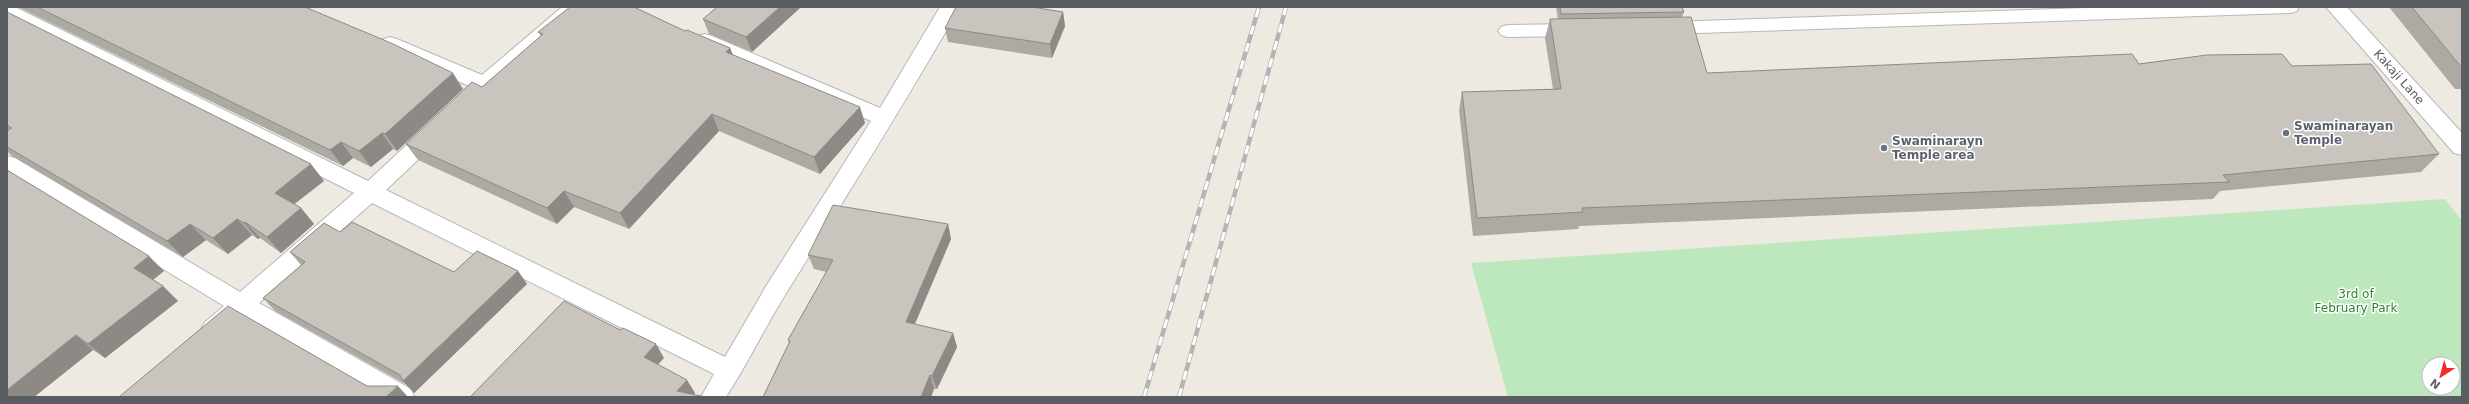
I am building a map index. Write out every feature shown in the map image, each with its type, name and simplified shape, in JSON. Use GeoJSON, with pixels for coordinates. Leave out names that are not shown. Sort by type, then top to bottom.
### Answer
{"type":"FeatureCollection","features":[{"type":"Feature","properties":{"kind":"street"},"geometry":{"type":"LineString","coordinates":[[195,344],[242,305],[371,191],[484,84],[574,7]]}},
{"type":"Feature","properties":{"kind":"street"},"geometry":{"type":"LineString","coordinates":[[713,397],[731,371],[774,293],[910,77],[950,7]]}},
{"type":"Feature","properties":{"kind":"street","name":"Kakaji Lane"},"geometry":{"type":"LineString","coordinates":[[2336,7],[2462,147]]}},
{"type":"Feature","properties":{"kind":"street"},"geometry":{"type":"LineString","coordinates":[[16,14],[731,371]]}},
{"type":"Feature","properties":{"kind":"street"},"geometry":{"type":"LineString","coordinates":[[690,35],[884,118]]}},
{"type":"Feature","properties":{"kind":"street"},"geometry":{"type":"LineString","coordinates":[[374,38],[484,84]]}},
{"type":"Feature","properties":{"kind":"street"},"geometry":{"type":"LineString","coordinates":[[2439,122],[2462,120]]}},
{"type":"Feature","properties":{"kind":"street"},"geometry":{"type":"LineString","coordinates":[[7,164],[242,305],[402,397]]}},
{"type":"Feature","properties":{"kind":"lane"},"geometry":{"type":"LineString","coordinates":[[1656,28],[1969,13],[2291,7]]}},
{"type":"Feature","properties":{"kind":"lane"},"geometry":{"type":"LineString","coordinates":[[1507,31],[1585,30]]}},
{"type":"Feature","properties":{"kind":"green space","name":"3rd of February Park"},"geometry":{"type":"Polygon","coordinates":[[[2445,199],[2462,221],[2462,397],[1508,397],[1471,263],[2445,199]]]}},
{"type":"Feature","properties":{"kind":"building"},"geometry":{"type":"Polygon","coordinates":[[[37,7],[305,7],[391,43],[453,73],[385,134],[382,133],[359,151],[341,142],[330,150],[37,7]]]}},
{"type":"Feature","properties":{"kind":"building"},"geometry":{"type":"Polygon","coordinates":[[[570,7],[634,7],[685,31],[687,30],[730,48],[726,52],[860,107],[814,157],[712,114],[620,213],[564,191],[547,208],[406,144],[472,82],[482,87],[543,34],[538,32],[570,7]]]}},
{"type":"Feature","properties":{"kind":"building"},"geometry":{"type":"Polygon","coordinates":[[[717,7],[780,7],[746,37],[703,19],[717,7]]]}},
{"type":"Feature","properties":{"kind":"building"},"geometry":{"type":"Polygon","coordinates":[[[956,7],[1032,7],[1063,12],[1050,44],[945,28],[956,7]]]}},
{"type":"Feature","properties":{"kind":"building"},"geometry":{"type":"Polygon","coordinates":[[[1560,7],[1682,7],[1684,12],[1561,14],[1560,7]]]}},
{"type":"Feature","properties":{"kind":"building"},"geometry":{"type":"Polygon","coordinates":[[[2412,7],[2462,7],[2462,68],[2412,7]]]}},
{"type":"Feature","properties":{"kind":"building"},"geometry":{"type":"Polygon","coordinates":[[[7,12],[311,164],[275,193],[301,208],[267,237],[245,222],[244,223],[237,219],[213,238],[190,224],[167,241],[7,147],[7,131],[12,128],[7,125],[7,12]]]}},
{"type":"Feature","properties":{"kind":"building"},"geometry":{"type":"Polygon","coordinates":[[[1691,17],[1707,73],[2132,54],[2139,64],[2207,55],[2282,54],[2292,66],[2371,64],[2439,154],[2223,175],[2229,182],[1582,208],[1583,212],[1477,218],[1462,92],[1561,89],[1550,19],[1691,17]]]}},
{"type":"Feature","properties":{"kind":"building"},"geometry":{"type":"Polygon","coordinates":[[[7,170],[149,256],[134,268],[163,286],[88,344],[76,335],[7,390],[7,170]]]}},
{"type":"Feature","properties":{"kind":"building"},"geometry":{"type":"Polygon","coordinates":[[[833,205],[948,224],[906,322],[953,333],[932,376],[930,375],[921,397],[763,397],[790,341],[788,340],[833,260],[808,255],[833,205]]]}},
{"type":"Feature","properties":{"kind":"building"},"geometry":{"type":"Polygon","coordinates":[[[352,222],[454,272],[477,251],[518,271],[403,381],[400,375],[263,298],[305,262],[290,252],[324,223],[340,232],[352,222]]]}},
{"type":"Feature","properties":{"kind":"building"},"geometry":{"type":"Polygon","coordinates":[[[564,301],[620,330],[623,328],[656,344],[644,357],[687,380],[677,391],[706,397],[471,396],[564,301]]]}},
{"type":"Feature","properties":{"kind":"building"},"geometry":{"type":"Polygon","coordinates":[[[228,306],[367,386],[398,386],[387,396],[388,397],[119,397],[228,306]]]}},
{"type":"Feature","properties":{"kind":"railway"},"geometry":{"type":"LineString","coordinates":[[1144,397],[1259,7]]}},
{"type":"Feature","properties":{"kind":"railway"},"geometry":{"type":"LineString","coordinates":[[1179,397],[1286,7]]}},
{"type":"Feature","properties":{"kind":"place","name":"Swaminarayan Temple"},"geometry":{"type":"Point","coordinates":[2286,133]}},
{"type":"Feature","properties":{"kind":"place","name":"Swaminarayn Temple area"},"geometry":{"type":"Point","coordinates":[1884,148]}}]}
